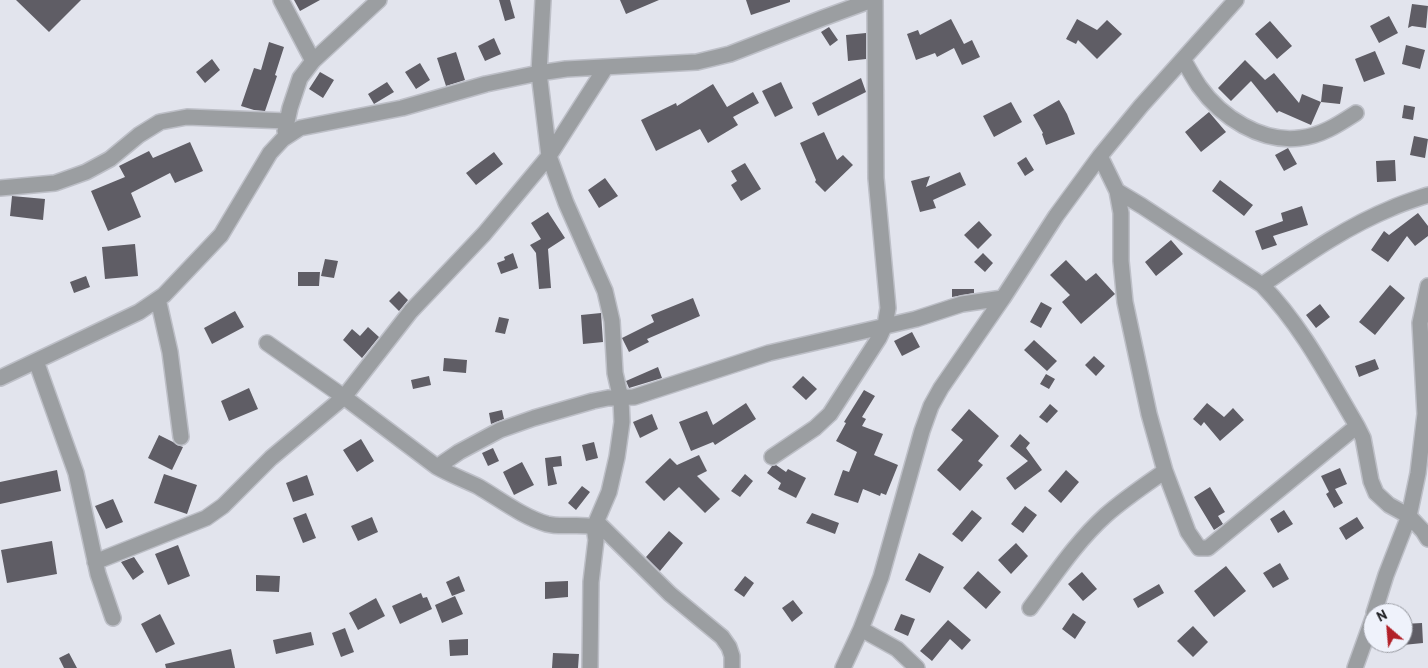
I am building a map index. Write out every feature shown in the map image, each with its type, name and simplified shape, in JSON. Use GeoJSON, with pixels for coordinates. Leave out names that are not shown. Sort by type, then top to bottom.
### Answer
{"type":"FeatureCollection","features":[{"type":"Feature","properties":{"kind":"street"},"geometry":{"type":"LineString","coordinates":[[282,0],[313,61]]}},
{"type":"Feature","properties":{"kind":"street"},"geometry":{"type":"LineString","coordinates":[[283,139],[300,78],[313,61],[379,0]]}},
{"type":"Feature","properties":{"kind":"street"},"geometry":{"type":"LineString","coordinates":[[543,0],[539,73],[549,156],[566,204],[605,291],[612,321],[615,373],[621,399],[622,422],[617,457],[609,492],[595,524],[596,540],[591,582],[590,668]]}},
{"type":"Feature","properties":{"kind":"street"},"geometry":{"type":"LineString","coordinates":[[0,378],[139,312],[164,295],[221,235],[270,153],[283,139],[300,128],[402,108],[486,84],[539,73],[566,69],[697,62],[722,56],[874,0],[876,178],[888,301],[885,325],[861,368],[830,414],[816,428],[772,457]]}},
{"type":"Feature","properties":{"kind":"street"},"geometry":{"type":"LineString","coordinates":[[843,668],[861,629],[881,577],[922,431],[941,388],[1003,298],[1056,216],[1100,156],[1141,106],[1236,0]]}},
{"type":"Feature","properties":{"kind":"street"},"geometry":{"type":"LineString","coordinates":[[1183,59],[1199,86],[1211,100],[1248,129],[1275,139],[1301,138],[1329,130],[1356,113]]}},
{"type":"Feature","properties":{"kind":"street"},"geometry":{"type":"LineString","coordinates":[[95,562],[206,518],[223,506],[271,458],[344,397],[411,311],[484,234],[549,156],[606,67]]}},
{"type":"Feature","properties":{"kind":"street"},"geometry":{"type":"LineString","coordinates":[[0,188],[55,183],[86,172],[110,159],[139,135],[160,122],[187,117],[287,121]]}},
{"type":"Feature","properties":{"kind":"street"},"geometry":{"type":"LineString","coordinates":[[1100,156],[1117,191],[1121,213],[1121,261],[1125,302],[1149,414],[1164,471],[1188,532],[1199,548],[1208,548],[1357,426]]}},
{"type":"Feature","properties":{"kind":"street"},"geometry":{"type":"LineString","coordinates":[[1117,191],[1262,285],[1278,301],[1305,340],[1357,426],[1363,438],[1371,481],[1376,493],[1388,505],[1409,516],[1428,539]]}},
{"type":"Feature","properties":{"kind":"street"},"geometry":{"type":"LineString","coordinates":[[1262,285],[1350,229],[1391,208],[1428,195]]}},
{"type":"Feature","properties":{"kind":"street"},"geometry":{"type":"LineString","coordinates":[[1377,603],[1409,516],[1418,473],[1426,414],[1420,323],[1428,286]]}},
{"type":"Feature","properties":{"kind":"street"},"geometry":{"type":"LineString","coordinates":[[437,467],[479,442],[516,424],[593,401],[608,398],[634,397],[769,353],[916,319],[962,304],[1003,298]]}},
{"type":"Feature","properties":{"kind":"street"},"geometry":{"type":"LineString","coordinates":[[158,299],[170,352],[181,437]]}},
{"type":"Feature","properties":{"kind":"street"},"geometry":{"type":"LineString","coordinates":[[267,343],[344,397],[437,467],[478,487],[534,520],[550,524],[595,524],[670,594],[722,636],[732,656],[732,668]]}},
{"type":"Feature","properties":{"kind":"street"},"geometry":{"type":"LineString","coordinates":[[36,361],[76,472],[95,562],[113,618]]}},
{"type":"Feature","properties":{"kind":"street"},"geometry":{"type":"LineString","coordinates":[[1030,608],[1087,534],[1125,500],[1164,471]]}},
{"type":"Feature","properties":{"kind":"street"},"geometry":{"type":"LineString","coordinates":[[861,629],[896,648],[918,668]]}},
{"type":"Feature","properties":{"kind":"street"},"geometry":{"type":"LineString","coordinates":[[1355,668],[1363,646]]}},
{"type":"Feature","properties":{"kind":"building"},"geometry":{"type":"Polygon","coordinates":[[[16,0],[81,0],[49,32],[16,0]]]}},
{"type":"Feature","properties":{"kind":"building"},"geometry":{"type":"Polygon","coordinates":[[[294,0],[320,0],[300,11],[294,0]]]}},
{"type":"Feature","properties":{"kind":"building"},"geometry":{"type":"Polygon","coordinates":[[[499,0],[510,0],[515,18],[505,21],[499,0]]]}},
{"type":"Feature","properties":{"kind":"building"},"geometry":{"type":"Polygon","coordinates":[[[620,0],[659,0],[626,14],[620,0]]]}},
{"type":"Feature","properties":{"kind":"building"},"geometry":{"type":"Polygon","coordinates":[[[746,0],[790,0],[790,2],[751,15],[746,0]]]}},
{"type":"Feature","properties":{"kind":"building"},"geometry":{"type":"Polygon","coordinates":[[[1412,4],[1428,6],[1426,28],[1412,26],[1408,28],[1412,4]]]}},
{"type":"Feature","properties":{"kind":"building"},"geometry":{"type":"Polygon","coordinates":[[[1389,16],[1398,33],[1379,43],[1370,26],[1389,16]]]}},
{"type":"Feature","properties":{"kind":"building"},"geometry":{"type":"Polygon","coordinates":[[[951,19],[964,44],[972,40],[980,57],[962,65],[954,48],[937,57],[935,53],[916,60],[907,34],[918,30],[920,35],[951,19]]]}},
{"type":"Feature","properties":{"kind":"building"},"geometry":{"type":"Polygon","coordinates":[[[1077,19],[1097,30],[1107,20],[1122,34],[1097,59],[1078,40],[1076,44],[1066,39],[1077,19]]]}},
{"type":"Feature","properties":{"kind":"building"},"geometry":{"type":"Polygon","coordinates":[[[1270,21],[1292,46],[1277,59],[1255,34],[1270,21]]]}},
{"type":"Feature","properties":{"kind":"building"},"geometry":{"type":"Polygon","coordinates":[[[829,27],[838,40],[830,46],[821,32],[829,27]]]}},
{"type":"Feature","properties":{"kind":"building"},"geometry":{"type":"Polygon","coordinates":[[[866,33],[866,59],[848,61],[846,35],[866,33]]]}},
{"type":"Feature","properties":{"kind":"building"},"geometry":{"type":"Polygon","coordinates":[[[494,38],[501,54],[485,61],[478,46],[494,38]]]}},
{"type":"Feature","properties":{"kind":"building"},"geometry":{"type":"Polygon","coordinates":[[[269,42],[284,47],[275,75],[277,76],[265,111],[241,106],[254,68],[261,70],[269,42]]]}},
{"type":"Feature","properties":{"kind":"building"},"geometry":{"type":"Polygon","coordinates":[[[1406,45],[1425,50],[1420,69],[1402,64],[1406,45]]]}},
{"type":"Feature","properties":{"kind":"building"},"geometry":{"type":"Polygon","coordinates":[[[1375,51],[1385,74],[1364,82],[1355,59],[1375,51]]]}},
{"type":"Feature","properties":{"kind":"building"},"geometry":{"type":"Polygon","coordinates":[[[456,52],[465,80],[446,86],[437,58],[456,52]]]}},
{"type":"Feature","properties":{"kind":"building"},"geometry":{"type":"Polygon","coordinates":[[[212,59],[220,70],[205,83],[196,72],[212,59]]]}},
{"type":"Feature","properties":{"kind":"building"},"geometry":{"type":"Polygon","coordinates":[[[1245,60],[1265,80],[1274,73],[1299,103],[1302,94],[1321,102],[1311,125],[1279,111],[1277,113],[1251,81],[1231,101],[1218,88],[1245,60]]]}},
{"type":"Feature","properties":{"kind":"building"},"geometry":{"type":"Polygon","coordinates":[[[420,63],[430,80],[416,89],[405,72],[420,63]]]}},
{"type":"Feature","properties":{"kind":"building"},"geometry":{"type":"Polygon","coordinates":[[[320,72],[334,80],[323,98],[309,89],[320,72]]]}},
{"type":"Feature","properties":{"kind":"building"},"geometry":{"type":"Polygon","coordinates":[[[861,78],[866,92],[818,116],[812,103],[861,78]]]}},
{"type":"Feature","properties":{"kind":"building"},"geometry":{"type":"Polygon","coordinates":[[[387,82],[394,92],[374,104],[368,94],[387,82]]]}},
{"type":"Feature","properties":{"kind":"building"},"geometry":{"type":"Polygon","coordinates":[[[781,82],[793,108],[775,117],[762,91],[781,82]]]}},
{"type":"Feature","properties":{"kind":"building"},"geometry":{"type":"Polygon","coordinates":[[[713,84],[727,107],[753,92],[759,103],[733,117],[738,125],[708,143],[700,129],[656,151],[641,120],[676,103],[677,106],[713,84]]]}},
{"type":"Feature","properties":{"kind":"building"},"geometry":{"type":"Polygon","coordinates":[[[1323,84],[1343,87],[1340,104],[1321,102],[1323,84]]]}},
{"type":"Feature","properties":{"kind":"building"},"geometry":{"type":"Polygon","coordinates":[[[1059,100],[1075,134],[1046,145],[1043,133],[1033,115],[1059,100]]]}},
{"type":"Feature","properties":{"kind":"building"},"geometry":{"type":"Polygon","coordinates":[[[1011,102],[1022,122],[994,137],[983,116],[1011,102]]]}},
{"type":"Feature","properties":{"kind":"building"},"geometry":{"type":"Polygon","coordinates":[[[1404,105],[1415,107],[1413,120],[1402,118],[1404,105]]]}},
{"type":"Feature","properties":{"kind":"building"},"geometry":{"type":"Polygon","coordinates":[[[1209,112],[1226,132],[1201,152],[1185,132],[1209,112]]]}},
{"type":"Feature","properties":{"kind":"building"},"geometry":{"type":"Polygon","coordinates":[[[824,132],[837,160],[843,155],[853,165],[825,192],[815,182],[816,180],[800,143],[824,132]]]}},
{"type":"Feature","properties":{"kind":"building"},"geometry":{"type":"Polygon","coordinates":[[[1414,136],[1428,139],[1425,158],[1410,155],[1414,136]]]}},
{"type":"Feature","properties":{"kind":"building"},"geometry":{"type":"Polygon","coordinates":[[[190,142],[203,171],[175,183],[170,173],[131,193],[141,217],[108,231],[91,191],[125,177],[119,166],[149,151],[153,158],[190,142]]]}},
{"type":"Feature","properties":{"kind":"building"},"geometry":{"type":"Polygon","coordinates":[[[1288,148],[1297,164],[1284,171],[1275,155],[1288,148]]]}},
{"type":"Feature","properties":{"kind":"building"},"geometry":{"type":"Polygon","coordinates":[[[494,152],[503,164],[476,185],[466,173],[494,152]]]}},
{"type":"Feature","properties":{"kind":"building"},"geometry":{"type":"Polygon","coordinates":[[[1026,157],[1034,170],[1025,176],[1017,163],[1026,157]]]}},
{"type":"Feature","properties":{"kind":"building"},"geometry":{"type":"Polygon","coordinates":[[[1395,160],[1396,181],[1377,182],[1376,161],[1395,160]]]}},
{"type":"Feature","properties":{"kind":"building"},"geometry":{"type":"Polygon","coordinates":[[[745,163],[761,189],[741,201],[731,185],[737,181],[731,171],[745,163]]]}},
{"type":"Feature","properties":{"kind":"building"},"geometry":{"type":"Polygon","coordinates":[[[960,172],[966,185],[933,200],[936,208],[920,212],[911,181],[930,176],[926,187],[960,172]]]}},
{"type":"Feature","properties":{"kind":"building"},"geometry":{"type":"Polygon","coordinates":[[[605,178],[618,196],[599,208],[588,190],[605,178]]]}},
{"type":"Feature","properties":{"kind":"building"},"geometry":{"type":"Polygon","coordinates":[[[1220,180],[1253,205],[1244,216],[1212,191],[1220,180]]]}},
{"type":"Feature","properties":{"kind":"building"},"geometry":{"type":"Polygon","coordinates":[[[12,196],[45,199],[43,220],[10,216],[12,196]]]}},
{"type":"Feature","properties":{"kind":"building"},"geometry":{"type":"Polygon","coordinates":[[[1302,206],[1308,225],[1273,236],[1277,245],[1262,250],[1255,231],[1283,221],[1281,213],[1302,206]]]}},
{"type":"Feature","properties":{"kind":"building"},"geometry":{"type":"Polygon","coordinates":[[[548,212],[565,238],[548,249],[551,288],[539,289],[536,253],[530,245],[541,239],[531,223],[548,212]]]}},
{"type":"Feature","properties":{"kind":"building"},"geometry":{"type":"Polygon","coordinates":[[[1418,213],[1428,226],[1428,236],[1415,246],[1407,236],[1388,262],[1371,250],[1384,231],[1389,235],[1418,213]]]}},
{"type":"Feature","properties":{"kind":"building"},"geometry":{"type":"Polygon","coordinates":[[[979,221],[992,235],[978,249],[964,235],[979,221]]]}},
{"type":"Feature","properties":{"kind":"building"},"geometry":{"type":"Polygon","coordinates":[[[1171,240],[1183,254],[1156,276],[1145,262],[1171,240]]]}},
{"type":"Feature","properties":{"kind":"building"},"geometry":{"type":"Polygon","coordinates":[[[135,244],[138,276],[105,279],[102,247],[135,244]]]}},
{"type":"Feature","properties":{"kind":"building"},"geometry":{"type":"Polygon","coordinates":[[[513,253],[518,268],[501,274],[497,263],[505,260],[504,257],[513,253]]]}},
{"type":"Feature","properties":{"kind":"building"},"geometry":{"type":"Polygon","coordinates":[[[983,253],[993,263],[985,272],[974,262],[983,253]]]}},
{"type":"Feature","properties":{"kind":"building"},"geometry":{"type":"Polygon","coordinates":[[[325,259],[338,261],[334,278],[321,276],[325,259]]]}},
{"type":"Feature","properties":{"kind":"building"},"geometry":{"type":"Polygon","coordinates":[[[1066,260],[1086,281],[1096,273],[1115,294],[1081,324],[1062,302],[1070,295],[1050,275],[1066,260]]]}},
{"type":"Feature","properties":{"kind":"building"},"geometry":{"type":"Polygon","coordinates":[[[298,272],[320,272],[319,286],[298,286],[298,272]]]}},
{"type":"Feature","properties":{"kind":"building"},"geometry":{"type":"Polygon","coordinates":[[[86,276],[90,287],[74,293],[70,282],[86,276]]]}},
{"type":"Feature","properties":{"kind":"building"},"geometry":{"type":"Polygon","coordinates":[[[1390,285],[1405,298],[1375,335],[1359,322],[1390,285]]]}},
{"type":"Feature","properties":{"kind":"building"},"geometry":{"type":"Polygon","coordinates":[[[952,289],[974,289],[974,293],[952,297],[952,289]]]}},
{"type":"Feature","properties":{"kind":"building"},"geometry":{"type":"Polygon","coordinates":[[[399,291],[408,300],[399,311],[389,301],[399,291]]]}},
{"type":"Feature","properties":{"kind":"building"},"geometry":{"type":"Polygon","coordinates":[[[693,298],[700,316],[647,339],[649,342],[629,352],[622,338],[654,322],[651,315],[693,298]]]}},
{"type":"Feature","properties":{"kind":"building"},"geometry":{"type":"Polygon","coordinates":[[[1041,302],[1052,308],[1041,328],[1030,322],[1041,302]]]}},
{"type":"Feature","properties":{"kind":"building"},"geometry":{"type":"Polygon","coordinates":[[[1320,304],[1330,317],[1316,328],[1306,315],[1320,304]]]}},
{"type":"Feature","properties":{"kind":"building"},"geometry":{"type":"Polygon","coordinates":[[[235,311],[244,327],[212,344],[204,328],[235,311]]]}},
{"type":"Feature","properties":{"kind":"building"},"geometry":{"type":"Polygon","coordinates":[[[601,313],[603,342],[583,344],[581,315],[601,313]]]}},
{"type":"Feature","properties":{"kind":"building"},"geometry":{"type":"Polygon","coordinates":[[[499,317],[509,319],[505,334],[495,332],[499,317]]]}},
{"type":"Feature","properties":{"kind":"building"},"geometry":{"type":"Polygon","coordinates":[[[368,327],[379,337],[362,358],[343,340],[352,329],[360,336],[368,327]]]}},
{"type":"Feature","properties":{"kind":"building"},"geometry":{"type":"Polygon","coordinates":[[[912,332],[920,347],[902,356],[894,341],[912,332]]]}},
{"type":"Feature","properties":{"kind":"building"},"geometry":{"type":"Polygon","coordinates":[[[1034,340],[1057,361],[1047,371],[1024,350],[1034,340]]]}},
{"type":"Feature","properties":{"kind":"building"},"geometry":{"type":"Polygon","coordinates":[[[1094,356],[1105,366],[1096,376],[1085,365],[1094,356]]]}},
{"type":"Feature","properties":{"kind":"building"},"geometry":{"type":"Polygon","coordinates":[[[444,358],[467,360],[466,373],[443,371],[444,358]]]}},
{"type":"Feature","properties":{"kind":"building"},"geometry":{"type":"Polygon","coordinates":[[[1375,359],[1379,369],[1359,377],[1355,366],[1375,359]]]}},
{"type":"Feature","properties":{"kind":"building"},"geometry":{"type":"Polygon","coordinates":[[[658,367],[662,378],[629,388],[626,381],[658,367]]]}},
{"type":"Feature","properties":{"kind":"building"},"geometry":{"type":"Polygon","coordinates":[[[1046,374],[1055,379],[1049,389],[1040,384],[1046,374]]]}},
{"type":"Feature","properties":{"kind":"building"},"geometry":{"type":"Polygon","coordinates":[[[429,376],[431,385],[413,389],[411,380],[429,376]]]}},
{"type":"Feature","properties":{"kind":"building"},"geometry":{"type":"Polygon","coordinates":[[[803,376],[817,389],[806,400],[792,387],[803,376]]]}},
{"type":"Feature","properties":{"kind":"building"},"geometry":{"type":"Polygon","coordinates":[[[249,388],[258,409],[229,421],[221,401],[249,388]]]}},
{"type":"Feature","properties":{"kind":"building"},"geometry":{"type":"Polygon","coordinates":[[[864,390],[875,396],[862,417],[866,419],[862,426],[883,434],[874,455],[898,465],[886,495],[881,493],[880,496],[863,489],[858,503],[834,495],[843,470],[849,472],[857,452],[836,441],[846,423],[844,422],[864,390]]]}},
{"type":"Feature","properties":{"kind":"building"},"geometry":{"type":"Polygon","coordinates":[[[746,403],[756,419],[715,445],[713,442],[691,451],[679,422],[707,411],[713,425],[746,403]]]}},
{"type":"Feature","properties":{"kind":"building"},"geometry":{"type":"Polygon","coordinates":[[[1207,403],[1224,417],[1233,408],[1244,420],[1220,441],[1204,422],[1201,426],[1193,419],[1207,403]]]}},
{"type":"Feature","properties":{"kind":"building"},"geometry":{"type":"Polygon","coordinates":[[[1050,404],[1058,411],[1047,423],[1039,417],[1050,404]]]}},
{"type":"Feature","properties":{"kind":"building"},"geometry":{"type":"Polygon","coordinates":[[[969,409],[999,436],[978,461],[983,465],[960,491],[937,470],[963,440],[951,430],[969,409]]]}},
{"type":"Feature","properties":{"kind":"building"},"geometry":{"type":"Polygon","coordinates":[[[502,410],[504,419],[491,424],[489,413],[502,410]]]}},
{"type":"Feature","properties":{"kind":"building"},"geometry":{"type":"Polygon","coordinates":[[[652,414],[658,429],[640,438],[633,422],[652,414]]]}},
{"type":"Feature","properties":{"kind":"building"},"geometry":{"type":"Polygon","coordinates":[[[1020,434],[1030,443],[1026,448],[1042,470],[1015,490],[1006,478],[1028,461],[1010,446],[1020,434]]]}},
{"type":"Feature","properties":{"kind":"building"},"geometry":{"type":"Polygon","coordinates":[[[159,435],[183,447],[172,470],[148,458],[159,435]]]}},
{"type":"Feature","properties":{"kind":"building"},"geometry":{"type":"Polygon","coordinates":[[[361,439],[374,461],[357,472],[343,450],[361,439]]]}},
{"type":"Feature","properties":{"kind":"building"},"geometry":{"type":"Polygon","coordinates":[[[594,442],[598,458],[586,461],[582,445],[594,442]]]}},
{"type":"Feature","properties":{"kind":"building"},"geometry":{"type":"Polygon","coordinates":[[[493,448],[499,461],[488,466],[482,453],[493,448]]]}},
{"type":"Feature","properties":{"kind":"building"},"geometry":{"type":"Polygon","coordinates":[[[699,455],[707,471],[697,476],[720,499],[705,513],[679,487],[664,501],[645,482],[670,458],[677,465],[699,455]]]}},
{"type":"Feature","properties":{"kind":"building"},"geometry":{"type":"Polygon","coordinates":[[[561,456],[562,466],[553,467],[557,484],[548,486],[545,458],[561,456]]]}},
{"type":"Feature","properties":{"kind":"building"},"geometry":{"type":"Polygon","coordinates":[[[522,462],[534,485],[514,495],[503,472],[522,462]]]}},
{"type":"Feature","properties":{"kind":"building"},"geometry":{"type":"Polygon","coordinates":[[[776,465],[786,472],[788,469],[806,478],[796,498],[778,489],[781,483],[767,473],[772,466],[776,465]]]}},
{"type":"Feature","properties":{"kind":"building"},"geometry":{"type":"Polygon","coordinates":[[[1340,468],[1347,484],[1335,489],[1343,503],[1334,508],[1326,494],[1329,492],[1321,476],[1340,468]]]}},
{"type":"Feature","properties":{"kind":"building"},"geometry":{"type":"Polygon","coordinates":[[[57,470],[61,491],[0,504],[0,482],[57,470]]]}},
{"type":"Feature","properties":{"kind":"building"},"geometry":{"type":"Polygon","coordinates":[[[1066,470],[1079,482],[1061,503],[1048,491],[1066,470]]]}},
{"type":"Feature","properties":{"kind":"building"},"geometry":{"type":"Polygon","coordinates":[[[164,474],[197,485],[187,514],[154,503],[164,474]]]}},
{"type":"Feature","properties":{"kind":"building"},"geometry":{"type":"Polygon","coordinates":[[[745,474],[753,481],[740,497],[731,491],[745,474]]]}},
{"type":"Feature","properties":{"kind":"building"},"geometry":{"type":"Polygon","coordinates":[[[307,475],[314,495],[293,502],[286,483],[307,475]]]}},
{"type":"Feature","properties":{"kind":"building"},"geometry":{"type":"Polygon","coordinates":[[[582,486],[590,492],[576,510],[568,503],[582,486]]]}},
{"type":"Feature","properties":{"kind":"building"},"geometry":{"type":"Polygon","coordinates":[[[1210,487],[1225,512],[1218,516],[1223,524],[1214,530],[1194,497],[1210,487]]]}},
{"type":"Feature","properties":{"kind":"building"},"geometry":{"type":"Polygon","coordinates":[[[113,499],[123,522],[106,529],[95,506],[113,499]]]}},
{"type":"Feature","properties":{"kind":"building"},"geometry":{"type":"Polygon","coordinates":[[[1025,506],[1037,515],[1023,533],[1011,524],[1025,506]]]}},
{"type":"Feature","properties":{"kind":"building"},"geometry":{"type":"Polygon","coordinates":[[[972,510],[982,518],[962,542],[952,534],[972,510]]]}},
{"type":"Feature","properties":{"kind":"building"},"geometry":{"type":"Polygon","coordinates":[[[1284,510],[1293,524],[1278,533],[1270,519],[1284,510]]]}},
{"type":"Feature","properties":{"kind":"building"},"geometry":{"type":"Polygon","coordinates":[[[306,513],[316,538],[303,543],[293,518],[306,513]]]}},
{"type":"Feature","properties":{"kind":"building"},"geometry":{"type":"Polygon","coordinates":[[[812,513],[839,523],[835,534],[806,523],[812,513]]]}},
{"type":"Feature","properties":{"kind":"building"},"geometry":{"type":"Polygon","coordinates":[[[372,517],[378,532],[358,541],[351,526],[372,517]]]}},
{"type":"Feature","properties":{"kind":"building"},"geometry":{"type":"Polygon","coordinates":[[[1357,517],[1364,528],[1346,540],[1339,528],[1357,517]]]}},
{"type":"Feature","properties":{"kind":"building"},"geometry":{"type":"Polygon","coordinates":[[[669,531],[683,543],[660,571],[646,557],[669,531]]]}},
{"type":"Feature","properties":{"kind":"building"},"geometry":{"type":"Polygon","coordinates":[[[52,541],[57,574],[7,583],[1,550],[52,541]]]}},
{"type":"Feature","properties":{"kind":"building"},"geometry":{"type":"Polygon","coordinates":[[[1016,543],[1028,556],[1011,574],[998,560],[1016,543]]]}},
{"type":"Feature","properties":{"kind":"building"},"geometry":{"type":"Polygon","coordinates":[[[178,545],[190,576],[168,585],[155,554],[178,545]]]}},
{"type":"Feature","properties":{"kind":"building"},"geometry":{"type":"Polygon","coordinates":[[[919,553],[944,567],[930,593],[905,580],[919,553]]]}},
{"type":"Feature","properties":{"kind":"building"},"geometry":{"type":"Polygon","coordinates":[[[134,557],[144,572],[133,580],[121,562],[134,557]]]}},
{"type":"Feature","properties":{"kind":"building"},"geometry":{"type":"Polygon","coordinates":[[[1280,563],[1289,579],[1273,588],[1263,573],[1280,563]]]}},
{"type":"Feature","properties":{"kind":"building"},"geometry":{"type":"Polygon","coordinates":[[[1226,566],[1246,591],[1214,617],[1194,591],[1226,566]]]}},
{"type":"Feature","properties":{"kind":"building"},"geometry":{"type":"Polygon","coordinates":[[[978,571],[1001,592],[986,609],[963,588],[978,571]]]}},
{"type":"Feature","properties":{"kind":"building"},"geometry":{"type":"Polygon","coordinates":[[[1082,572],[1097,589],[1083,601],[1068,584],[1082,572]]]}},
{"type":"Feature","properties":{"kind":"building"},"geometry":{"type":"Polygon","coordinates":[[[256,575],[280,576],[279,592],[256,591],[256,575]]]}},
{"type":"Feature","properties":{"kind":"building"},"geometry":{"type":"Polygon","coordinates":[[[459,576],[465,591],[452,596],[446,582],[459,576]]]}},
{"type":"Feature","properties":{"kind":"building"},"geometry":{"type":"Polygon","coordinates":[[[745,576],[754,583],[744,597],[734,590],[745,576]]]}},
{"type":"Feature","properties":{"kind":"building"},"geometry":{"type":"Polygon","coordinates":[[[568,581],[568,597],[545,599],[545,582],[568,581]]]}},
{"type":"Feature","properties":{"kind":"building"},"geometry":{"type":"Polygon","coordinates":[[[1159,584],[1164,593],[1138,608],[1133,599],[1159,584]]]}},
{"type":"Feature","properties":{"kind":"building"},"geometry":{"type":"Polygon","coordinates":[[[421,593],[423,598],[427,597],[432,609],[400,624],[392,606],[421,593]]]}},
{"type":"Feature","properties":{"kind":"building"},"geometry":{"type":"Polygon","coordinates":[[[455,596],[463,614],[442,623],[435,605],[455,596]]]}},
{"type":"Feature","properties":{"kind":"building"},"geometry":{"type":"Polygon","coordinates":[[[376,598],[385,616],[358,630],[349,613],[376,598]]]}},
{"type":"Feature","properties":{"kind":"building"},"geometry":{"type":"Polygon","coordinates":[[[793,600],[803,613],[792,622],[782,608],[793,600]]]}},
{"type":"Feature","properties":{"kind":"building"},"geometry":{"type":"Polygon","coordinates":[[[1073,613],[1086,622],[1075,639],[1062,629],[1073,613]]]}},
{"type":"Feature","properties":{"kind":"building"},"geometry":{"type":"Polygon","coordinates":[[[160,614],[175,644],[156,653],[141,624],[160,614]]]}},
{"type":"Feature","properties":{"kind":"building"},"geometry":{"type":"Polygon","coordinates":[[[901,614],[915,619],[908,636],[894,630],[901,614]]]}},
{"type":"Feature","properties":{"kind":"building"},"geometry":{"type":"Polygon","coordinates":[[[948,620],[971,640],[962,650],[950,639],[932,661],[920,651],[948,620]]]}},
{"type":"Feature","properties":{"kind":"building"},"geometry":{"type":"Polygon","coordinates":[[[1413,623],[1422,623],[1423,643],[1413,644],[1413,623]]]}},
{"type":"Feature","properties":{"kind":"building"},"geometry":{"type":"Polygon","coordinates":[[[1193,626],[1208,642],[1193,657],[1177,641],[1193,626]]]}},
{"type":"Feature","properties":{"kind":"building"},"geometry":{"type":"Polygon","coordinates":[[[345,628],[354,652],[341,657],[332,633],[345,628]]]}},
{"type":"Feature","properties":{"kind":"building"},"geometry":{"type":"Polygon","coordinates":[[[311,632],[314,645],[276,654],[273,640],[311,632]]]}},
{"type":"Feature","properties":{"kind":"building"},"geometry":{"type":"Polygon","coordinates":[[[468,639],[468,655],[450,656],[449,640],[468,639]]]}},
{"type":"Feature","properties":{"kind":"building"},"geometry":{"type":"Polygon","coordinates":[[[231,649],[235,668],[166,668],[165,664],[231,649]]]}},
{"type":"Feature","properties":{"kind":"building"},"geometry":{"type":"Polygon","coordinates":[[[69,653],[77,668],[64,668],[59,658],[69,653]]]}},
{"type":"Feature","properties":{"kind":"building"},"geometry":{"type":"Polygon","coordinates":[[[553,653],[579,654],[578,668],[552,668],[553,653]]]}}]}
